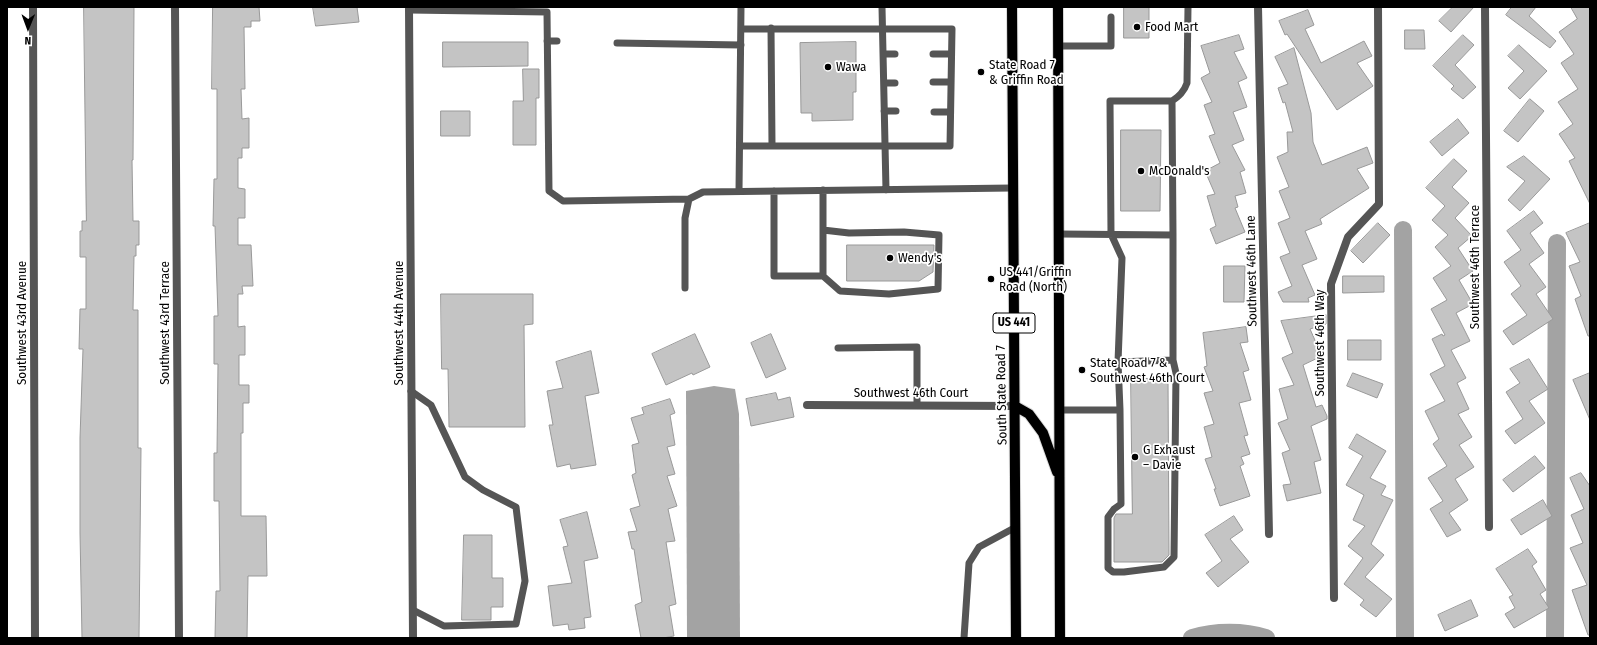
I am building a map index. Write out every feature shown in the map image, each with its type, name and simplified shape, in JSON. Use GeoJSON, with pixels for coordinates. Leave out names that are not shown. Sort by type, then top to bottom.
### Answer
{"type":"FeatureCollection","features":[{"type":"Feature","properties":{"kind":"main road","name":"South State Road 7"},"geometry":{"type":"LineString","coordinates":[[1012,7],[1016,638]]}},
{"type":"Feature","properties":{"kind":"main road"},"geometry":{"type":"LineString","coordinates":[[1058,7],[1060,638]]}},
{"type":"Feature","properties":{"kind":"main road"},"geometry":{"type":"LineString","coordinates":[[1015,406],[1029,414],[1043,433],[1060,479]]}},
{"type":"Feature","properties":{"kind":"street","name":"Southwest 43rd Avenue"},"geometry":{"type":"LineString","coordinates":[[33,7],[35,638]]}},
{"type":"Feature","properties":{"kind":"street","name":"Southwest 43rd Terrace"},"geometry":{"type":"LineString","coordinates":[[175,7],[179,638]]}},
{"type":"Feature","properties":{"kind":"street","name":"Southwest 46th Lane"},"geometry":{"type":"LineString","coordinates":[[1258,7],[1269,534]]}},
{"type":"Feature","properties":{"kind":"street","name":"Southwest 46th Way"},"geometry":{"type":"LineString","coordinates":[[1334,598],[1331,284],[1348,237],[1379,204],[1378,7]]}},
{"type":"Feature","properties":{"kind":"street","name":"Southwest 46th Terrace"},"geometry":{"type":"LineString","coordinates":[[1485,7],[1489,527]]}},
{"type":"Feature","properties":{"kind":"street","name":"Southwest 44th Avenue"},"geometry":{"type":"LineString","coordinates":[[409,9],[413,638]]}},
{"type":"Feature","properties":{"kind":"street","name":"Southwest 46th Court"},"geometry":{"type":"LineString","coordinates":[[807,405],[1015,406]]}},
{"type":"Feature","properties":{"kind":"lane"},"geometry":{"type":"LineString","coordinates":[[739,191],[741,7]]}},
{"type":"Feature","properties":{"kind":"lane"},"geometry":{"type":"LineString","coordinates":[[882,7],[886,190]]}},
{"type":"Feature","properties":{"kind":"lane"},"geometry":{"type":"LineString","coordinates":[[1172,101],[1174,235],[1173,360],[1176,373],[1174,557],[1164,566],[1114,572],[1108,568],[1108,517],[1114,508],[1122,504],[1118,362],[1122,258],[1111,234],[1110,101],[1172,101],[1181,94],[1187,83],[1188,7]]}},
{"type":"Feature","properties":{"kind":"lane"},"geometry":{"type":"LineString","coordinates":[[409,9],[547,12],[550,190],[563,201],[689,199],[703,192],[1012,188]]}},
{"type":"Feature","properties":{"kind":"lane"},"geometry":{"type":"LineString","coordinates":[[1058,46],[1111,46],[1111,17]]}},
{"type":"Feature","properties":{"kind":"lane"},"geometry":{"type":"LineString","coordinates":[[771,28],[772,145]]}},
{"type":"Feature","properties":{"kind":"lane"},"geometry":{"type":"LineString","coordinates":[[740,146],[950,146],[952,29],[741,29]]}},
{"type":"Feature","properties":{"kind":"lane"},"geometry":{"type":"LineString","coordinates":[[547,41],[557,41]]}},
{"type":"Feature","properties":{"kind":"lane"},"geometry":{"type":"LineString","coordinates":[[617,43],[741,45]]}},
{"type":"Feature","properties":{"kind":"lane"},"geometry":{"type":"LineString","coordinates":[[882,54],[895,54]]}},
{"type":"Feature","properties":{"kind":"lane"},"geometry":{"type":"LineString","coordinates":[[933,54],[951,54]]}},
{"type":"Feature","properties":{"kind":"lane"},"geometry":{"type":"LineString","coordinates":[[884,83],[895,82]]}},
{"type":"Feature","properties":{"kind":"lane"},"geometry":{"type":"LineString","coordinates":[[933,82],[951,82]]}},
{"type":"Feature","properties":{"kind":"lane"},"geometry":{"type":"LineString","coordinates":[[884,111],[896,111]]}},
{"type":"Feature","properties":{"kind":"lane"},"geometry":{"type":"LineString","coordinates":[[934,112],[950,112]]}},
{"type":"Feature","properties":{"kind":"lane"},"geometry":{"type":"LineString","coordinates":[[823,190],[823,276]]}},
{"type":"Feature","properties":{"kind":"lane"},"geometry":{"type":"LineString","coordinates":[[774,191],[774,276],[823,276],[840,291],[889,294],[938,288],[939,235],[904,232],[849,233],[823,230]]}},
{"type":"Feature","properties":{"kind":"lane"},"geometry":{"type":"LineString","coordinates":[[685,288],[685,218],[689,199]]}},
{"type":"Feature","properties":{"kind":"lane"},"geometry":{"type":"LineString","coordinates":[[1059,234],[1174,235]]}},
{"type":"Feature","properties":{"kind":"lane"},"geometry":{"type":"LineString","coordinates":[[838,348],[916,347],[918,405]]}},
{"type":"Feature","properties":{"kind":"lane"},"geometry":{"type":"LineString","coordinates":[[1118,362],[1173,360]]}},
{"type":"Feature","properties":{"kind":"lane"},"geometry":{"type":"LineString","coordinates":[[411,391],[431,405],[465,477],[483,490],[516,507],[525,581],[516,624],[444,626],[413,610]]}},
{"type":"Feature","properties":{"kind":"lane"},"geometry":{"type":"LineString","coordinates":[[1060,410],[1120,410]]}},
{"type":"Feature","properties":{"kind":"lane"},"geometry":{"type":"LineString","coordinates":[[964,638],[969,563],[979,548],[1016,527]]}},
{"type":"Feature","properties":{"kind":"shaded area"},"geometry":{"type":"Polygon","coordinates":[[[714,386],[735,389],[739,414],[740,638],[687,638],[686,391],[714,386]]]}},
{"type":"Feature","properties":{"kind":"building"},"geometry":{"type":"Polygon","coordinates":[[[84,7],[134,7],[132,160],[133,221],[139,221],[139,245],[136,245],[136,256],[134,256],[133,310],[138,310],[138,448],[141,448],[139,638],[82,638],[80,438],[83,349],[79,349],[80,309],[86,309],[86,257],[80,257],[80,231],[82,231],[82,221],[86,221],[84,7]]]}},
{"type":"Feature","properties":{"kind":"building"},"geometry":{"type":"Polygon","coordinates":[[[213,7],[259,7],[260,21],[251,21],[251,27],[244,27],[245,89],[241,89],[242,119],[249,118],[249,148],[242,148],[242,158],[238,158],[238,188],[245,189],[245,218],[238,218],[238,245],[251,245],[253,286],[242,286],[243,294],[238,294],[238,327],[245,326],[245,355],[239,355],[239,385],[249,385],[249,403],[243,403],[243,433],[241,433],[241,516],[266,516],[267,576],[248,576],[247,638],[215,638],[216,591],[220,591],[219,501],[214,501],[214,453],[217,453],[218,364],[214,364],[214,316],[218,316],[215,226],[213,226],[214,179],[217,179],[217,89],[212,89],[213,7]]]}},
{"type":"Feature","properties":{"kind":"building"},"geometry":{"type":"Polygon","coordinates":[[[313,7],[357,7],[359,22],[316,26],[313,7]]]}},
{"type":"Feature","properties":{"kind":"building","name":"Food Mart"},"geometry":{"type":"Polygon","coordinates":[[[1124,7],[1149,7],[1149,38],[1124,38],[1124,7]]]}},
{"type":"Feature","properties":{"kind":"building"},"geometry":{"type":"Polygon","coordinates":[[[1453,7],[1474,7],[1451,32],[1439,21],[1453,7]]]}},
{"type":"Feature","properties":{"kind":"building"},"geometry":{"type":"Polygon","coordinates":[[[1512,7],[1536,7],[1529,16],[1556,41],[1550,48],[1506,15],[1512,7]]]}},
{"type":"Feature","properties":{"kind":"building"},"geometry":{"type":"Polygon","coordinates":[[[1571,7],[1590,7],[1590,204],[1569,161],[1575,158],[1559,134],[1573,124],[1558,102],[1578,89],[1561,63],[1574,54],[1559,32],[1577,19],[1571,7]]]}},
{"type":"Feature","properties":{"kind":"building"},"geometry":{"type":"Polygon","coordinates":[[[1308,10],[1314,25],[1305,29],[1321,63],[1364,41],[1372,56],[1357,63],[1373,86],[1337,110],[1287,34],[1285,35],[1279,21],[1308,10]]]}},
{"type":"Feature","properties":{"kind":"building"},"geometry":{"type":"Polygon","coordinates":[[[1405,30],[1424,30],[1425,49],[1405,49],[1405,30]]]}},
{"type":"Feature","properties":{"kind":"building"},"geometry":{"type":"Polygon","coordinates":[[[1239,35],[1244,49],[1234,52],[1247,78],[1238,82],[1247,107],[1233,112],[1244,140],[1232,145],[1245,170],[1240,172],[1246,193],[1235,196],[1238,207],[1235,208],[1245,232],[1216,244],[1210,229],[1216,226],[1207,196],[1215,194],[1205,171],[1220,163],[1209,136],[1215,134],[1204,105],[1212,102],[1201,78],[1210,73],[1201,46],[1239,35]]]}},
{"type":"Feature","properties":{"kind":"building"},"geometry":{"type":"Polygon","coordinates":[[[1463,35],[1474,45],[1455,65],[1476,87],[1463,99],[1451,89],[1454,86],[1433,66],[1463,35]]]}},
{"type":"Feature","properties":{"kind":"building"},"geometry":{"type":"Polygon","coordinates":[[[443,42],[528,42],[528,66],[443,67],[443,42]]]}},
{"type":"Feature","properties":{"kind":"building","name":"Wawa"},"geometry":{"type":"Polygon","coordinates":[[[856,42],[856,92],[853,92],[853,120],[812,121],[812,113],[801,113],[800,43],[856,42]]]}},
{"type":"Feature","properties":{"kind":"building"},"geometry":{"type":"Polygon","coordinates":[[[1519,45],[1547,71],[1520,99],[1508,88],[1524,71],[1508,56],[1519,45]]]}},
{"type":"Feature","properties":{"kind":"building"},"geometry":{"type":"Polygon","coordinates":[[[1294,48],[1311,113],[1313,142],[1322,165],[1367,147],[1373,163],[1357,169],[1369,188],[1320,219],[1322,224],[1305,231],[1317,259],[1302,265],[1315,295],[1308,298],[1309,302],[1283,302],[1278,292],[1292,286],[1280,257],[1290,253],[1278,223],[1290,218],[1279,191],[1289,187],[1277,157],[1288,152],[1287,132],[1293,132],[1285,102],[1283,103],[1278,88],[1288,84],[1275,57],[1294,48]]]}},
{"type":"Feature","properties":{"kind":"building"},"geometry":{"type":"Polygon","coordinates":[[[523,69],[539,69],[539,98],[536,98],[536,145],[513,145],[513,101],[523,101],[523,69]]]}},
{"type":"Feature","properties":{"kind":"building"},"geometry":{"type":"Polygon","coordinates":[[[1530,99],[1544,111],[1518,142],[1504,131],[1530,99]]]}},
{"type":"Feature","properties":{"kind":"building"},"geometry":{"type":"Polygon","coordinates":[[[441,111],[470,111],[470,136],[441,136],[441,111]]]}},
{"type":"Feature","properties":{"kind":"building"},"geometry":{"type":"Polygon","coordinates":[[[1458,119],[1469,133],[1442,156],[1430,142],[1458,119]]]}},
{"type":"Feature","properties":{"kind":"building","name":"McDonald's"},"geometry":{"type":"Polygon","coordinates":[[[1121,130],[1161,130],[1160,211],[1121,211],[1121,130]]]}},
{"type":"Feature","properties":{"kind":"building"},"geometry":{"type":"Polygon","coordinates":[[[1524,156],[1550,179],[1520,211],[1508,200],[1525,181],[1507,167],[1524,156]]]}},
{"type":"Feature","properties":{"kind":"building"},"geometry":{"type":"Polygon","coordinates":[[[1454,159],[1467,171],[1452,187],[1469,203],[1455,218],[1472,236],[1458,248],[1473,271],[1459,280],[1473,304],[1456,313],[1470,341],[1451,350],[1466,378],[1457,383],[1469,409],[1458,414],[1472,437],[1459,445],[1474,467],[1455,479],[1468,500],[1449,513],[1461,530],[1447,537],[1430,509],[1443,501],[1428,478],[1447,466],[1433,444],[1439,439],[1425,411],[1445,401],[1430,374],[1445,366],[1432,339],[1442,334],[1443,336],[1445,335],[1431,309],[1447,300],[1433,278],[1451,266],[1435,247],[1448,235],[1432,220],[1445,206],[1426,188],[1454,159]]]}},
{"type":"Feature","properties":{"kind":"building"},"geometry":{"type":"Polygon","coordinates":[[[1534,211],[1543,223],[1530,233],[1544,253],[1529,264],[1546,287],[1536,294],[1553,319],[1513,345],[1503,331],[1527,315],[1511,294],[1521,286],[1504,262],[1521,250],[1507,231],[1534,211]]]}},
{"type":"Feature","properties":{"kind":"building"},"geometry":{"type":"Polygon","coordinates":[[[1378,223],[1390,235],[1363,263],[1351,251],[1378,223]]]}},
{"type":"Feature","properties":{"kind":"building"},"geometry":{"type":"Polygon","coordinates":[[[1590,223],[1590,336],[1588,336],[1575,299],[1581,296],[1569,266],[1580,262],[1566,233],[1590,223]]]}},
{"type":"Feature","properties":{"kind":"building","name":"Wendy's"},"geometry":{"type":"Polygon","coordinates":[[[847,245],[934,245],[933,272],[919,281],[847,281],[847,245]]]}},
{"type":"Feature","properties":{"kind":"building"},"geometry":{"type":"Polygon","coordinates":[[[1224,266],[1245,266],[1244,302],[1224,302],[1224,266]]]}},
{"type":"Feature","properties":{"kind":"building"},"geometry":{"type":"Polygon","coordinates":[[[1343,276],[1384,276],[1384,292],[1343,293],[1343,276]]]}},
{"type":"Feature","properties":{"kind":"building"},"geometry":{"type":"Polygon","coordinates":[[[441,294],[533,294],[533,324],[524,325],[525,427],[449,427],[448,369],[442,369],[441,294]]]}},
{"type":"Feature","properties":{"kind":"building"},"geometry":{"type":"Polygon","coordinates":[[[1326,315],[1326,324],[1310,329],[1322,356],[1303,365],[1316,407],[1322,405],[1327,416],[1327,419],[1311,426],[1321,460],[1314,462],[1321,493],[1287,501],[1283,485],[1291,484],[1282,453],[1290,450],[1278,423],[1288,419],[1279,389],[1294,385],[1282,358],[1293,353],[1281,321],[1326,315]]]}},
{"type":"Feature","properties":{"kind":"building"},"geometry":{"type":"Polygon","coordinates":[[[1246,327],[1248,342],[1240,343],[1249,370],[1243,372],[1251,400],[1239,403],[1248,435],[1244,436],[1250,454],[1241,457],[1244,464],[1240,466],[1250,496],[1220,506],[1214,489],[1216,489],[1205,459],[1212,457],[1204,427],[1214,424],[1204,393],[1213,391],[1204,367],[1207,366],[1203,333],[1246,327]]]}},
{"type":"Feature","properties":{"kind":"building"},"geometry":{"type":"Polygon","coordinates":[[[695,334],[710,367],[693,375],[692,373],[666,385],[652,354],[695,334]]]}},
{"type":"Feature","properties":{"kind":"building"},"geometry":{"type":"Polygon","coordinates":[[[771,334],[786,369],[766,378],[751,343],[771,334]]]}},
{"type":"Feature","properties":{"kind":"building"},"geometry":{"type":"Polygon","coordinates":[[[1348,340],[1381,340],[1381,360],[1348,360],[1348,340]]]}},
{"type":"Feature","properties":{"kind":"building"},"geometry":{"type":"Polygon","coordinates":[[[591,351],[599,393],[585,396],[596,465],[571,469],[570,464],[557,467],[549,425],[553,425],[547,391],[563,388],[556,362],[591,351]]]}},
{"type":"Feature","properties":{"kind":"building"},"geometry":{"type":"Polygon","coordinates":[[[1529,359],[1548,389],[1529,401],[1545,423],[1515,444],[1505,431],[1523,419],[1506,392],[1520,383],[1510,369],[1529,359]]]}},
{"type":"Feature","properties":{"kind":"building"},"geometry":{"type":"Polygon","coordinates":[[[1353,373],[1383,384],[1377,398],[1347,386],[1353,373]]]}},
{"type":"Feature","properties":{"kind":"building"},"geometry":{"type":"Polygon","coordinates":[[[1590,373],[1590,420],[1573,380],[1590,373]]]}},
{"type":"Feature","properties":{"kind":"building"},"geometry":{"type":"Polygon","coordinates":[[[1131,378],[1168,379],[1169,555],[1162,562],[1114,562],[1114,518],[1116,514],[1132,514],[1131,378]]]}},
{"type":"Feature","properties":{"kind":"building"},"geometry":{"type":"Polygon","coordinates":[[[776,393],[778,400],[790,397],[794,417],[751,426],[746,399],[776,393]]]}},
{"type":"Feature","properties":{"kind":"building"},"geometry":{"type":"Polygon","coordinates":[[[670,399],[675,413],[670,415],[675,445],[667,447],[675,474],[667,476],[677,506],[668,509],[675,541],[666,542],[676,604],[669,606],[674,636],[663,638],[641,638],[635,605],[642,602],[634,549],[632,549],[628,532],[637,531],[630,509],[640,506],[632,475],[636,473],[632,445],[639,443],[631,418],[644,414],[642,408],[670,399]]]}},
{"type":"Feature","properties":{"kind":"building"},"geometry":{"type":"Polygon","coordinates":[[[1357,434],[1386,451],[1370,478],[1386,486],[1381,495],[1393,500],[1371,544],[1384,555],[1365,577],[1392,599],[1376,617],[1360,605],[1364,600],[1344,584],[1363,558],[1348,546],[1365,526],[1353,520],[1364,495],[1346,485],[1363,456],[1349,448],[1357,434]]]}},
{"type":"Feature","properties":{"kind":"building"},"geometry":{"type":"Polygon","coordinates":[[[1535,456],[1545,468],[1513,492],[1503,480],[1535,456]]]}},
{"type":"Feature","properties":{"kind":"building"},"geometry":{"type":"Polygon","coordinates":[[[1581,473],[1590,486],[1590,635],[1588,635],[1572,590],[1587,585],[1570,548],[1583,543],[1571,515],[1584,509],[1570,478],[1581,473]]]}},
{"type":"Feature","properties":{"kind":"building"},"geometry":{"type":"Polygon","coordinates":[[[1543,500],[1552,516],[1521,535],[1511,520],[1543,500]]]}},
{"type":"Feature","properties":{"kind":"building"},"geometry":{"type":"Polygon","coordinates":[[[587,512],[598,558],[584,561],[591,617],[584,618],[585,628],[569,630],[568,624],[553,626],[548,586],[572,583],[563,547],[568,546],[560,520],[587,512]]]}},
{"type":"Feature","properties":{"kind":"building"},"geometry":{"type":"Polygon","coordinates":[[[1234,516],[1243,530],[1230,539],[1249,562],[1218,587],[1206,573],[1222,561],[1205,535],[1234,516]]]}},
{"type":"Feature","properties":{"kind":"building"},"geometry":{"type":"Polygon","coordinates":[[[464,535],[492,535],[492,578],[503,578],[503,607],[491,607],[491,620],[462,620],[464,535]]]}},
{"type":"Feature","properties":{"kind":"building"},"geometry":{"type":"Polygon","coordinates":[[[1528,549],[1537,562],[1532,566],[1546,590],[1540,594],[1549,608],[1514,628],[1505,614],[1515,608],[1509,597],[1513,595],[1496,569],[1528,549]]]}},
{"type":"Feature","properties":{"kind":"building"},"geometry":{"type":"Polygon","coordinates":[[[1471,600],[1478,616],[1445,631],[1438,615],[1471,600]]]}},
{"type":"Feature","properties":{"kind":"waterway"},"geometry":{"type":"LineString","coordinates":[[1403,230],[1405,638]]}},
{"type":"Feature","properties":{"kind":"waterway"},"geometry":{"type":"LineString","coordinates":[[1555,638],[1557,243]]}},
{"type":"Feature","properties":{"kind":"waterway"},"geometry":{"type":"LineString","coordinates":[[1192,638],[1220,633],[1239,633],[1266,638]]}},
{"type":"Feature","properties":{"kind":"place","name":"Food Mart"},"geometry":{"type":"Point","coordinates":[1137,27]}},
{"type":"Feature","properties":{"kind":"place","name":"Wawa"},"geometry":{"type":"Point","coordinates":[828,67]}},
{"type":"Feature","properties":{"kind":"place","name":"State Road 7 & Griffin Road"},"geometry":{"type":"Point","coordinates":[981,72]}},
{"type":"Feature","properties":{"kind":"place","name":"McDonald's"},"geometry":{"type":"Point","coordinates":[1141,171]}},
{"type":"Feature","properties":{"kind":"place","name":"Wendy's"},"geometry":{"type":"Point","coordinates":[890,258]}},
{"type":"Feature","properties":{"kind":"place","name":"US 441/Griffin Road (North)"},"geometry":{"type":"Point","coordinates":[991,279]}},
{"type":"Feature","properties":{"kind":"place","name":"State Road 7 & Southwest 46th Court"},"geometry":{"type":"Point","coordinates":[1082,370]}},
{"type":"Feature","properties":{"kind":"place","name":"G Exhaust – Davie"},"geometry":{"type":"Point","coordinates":[1135,457]}}]}
